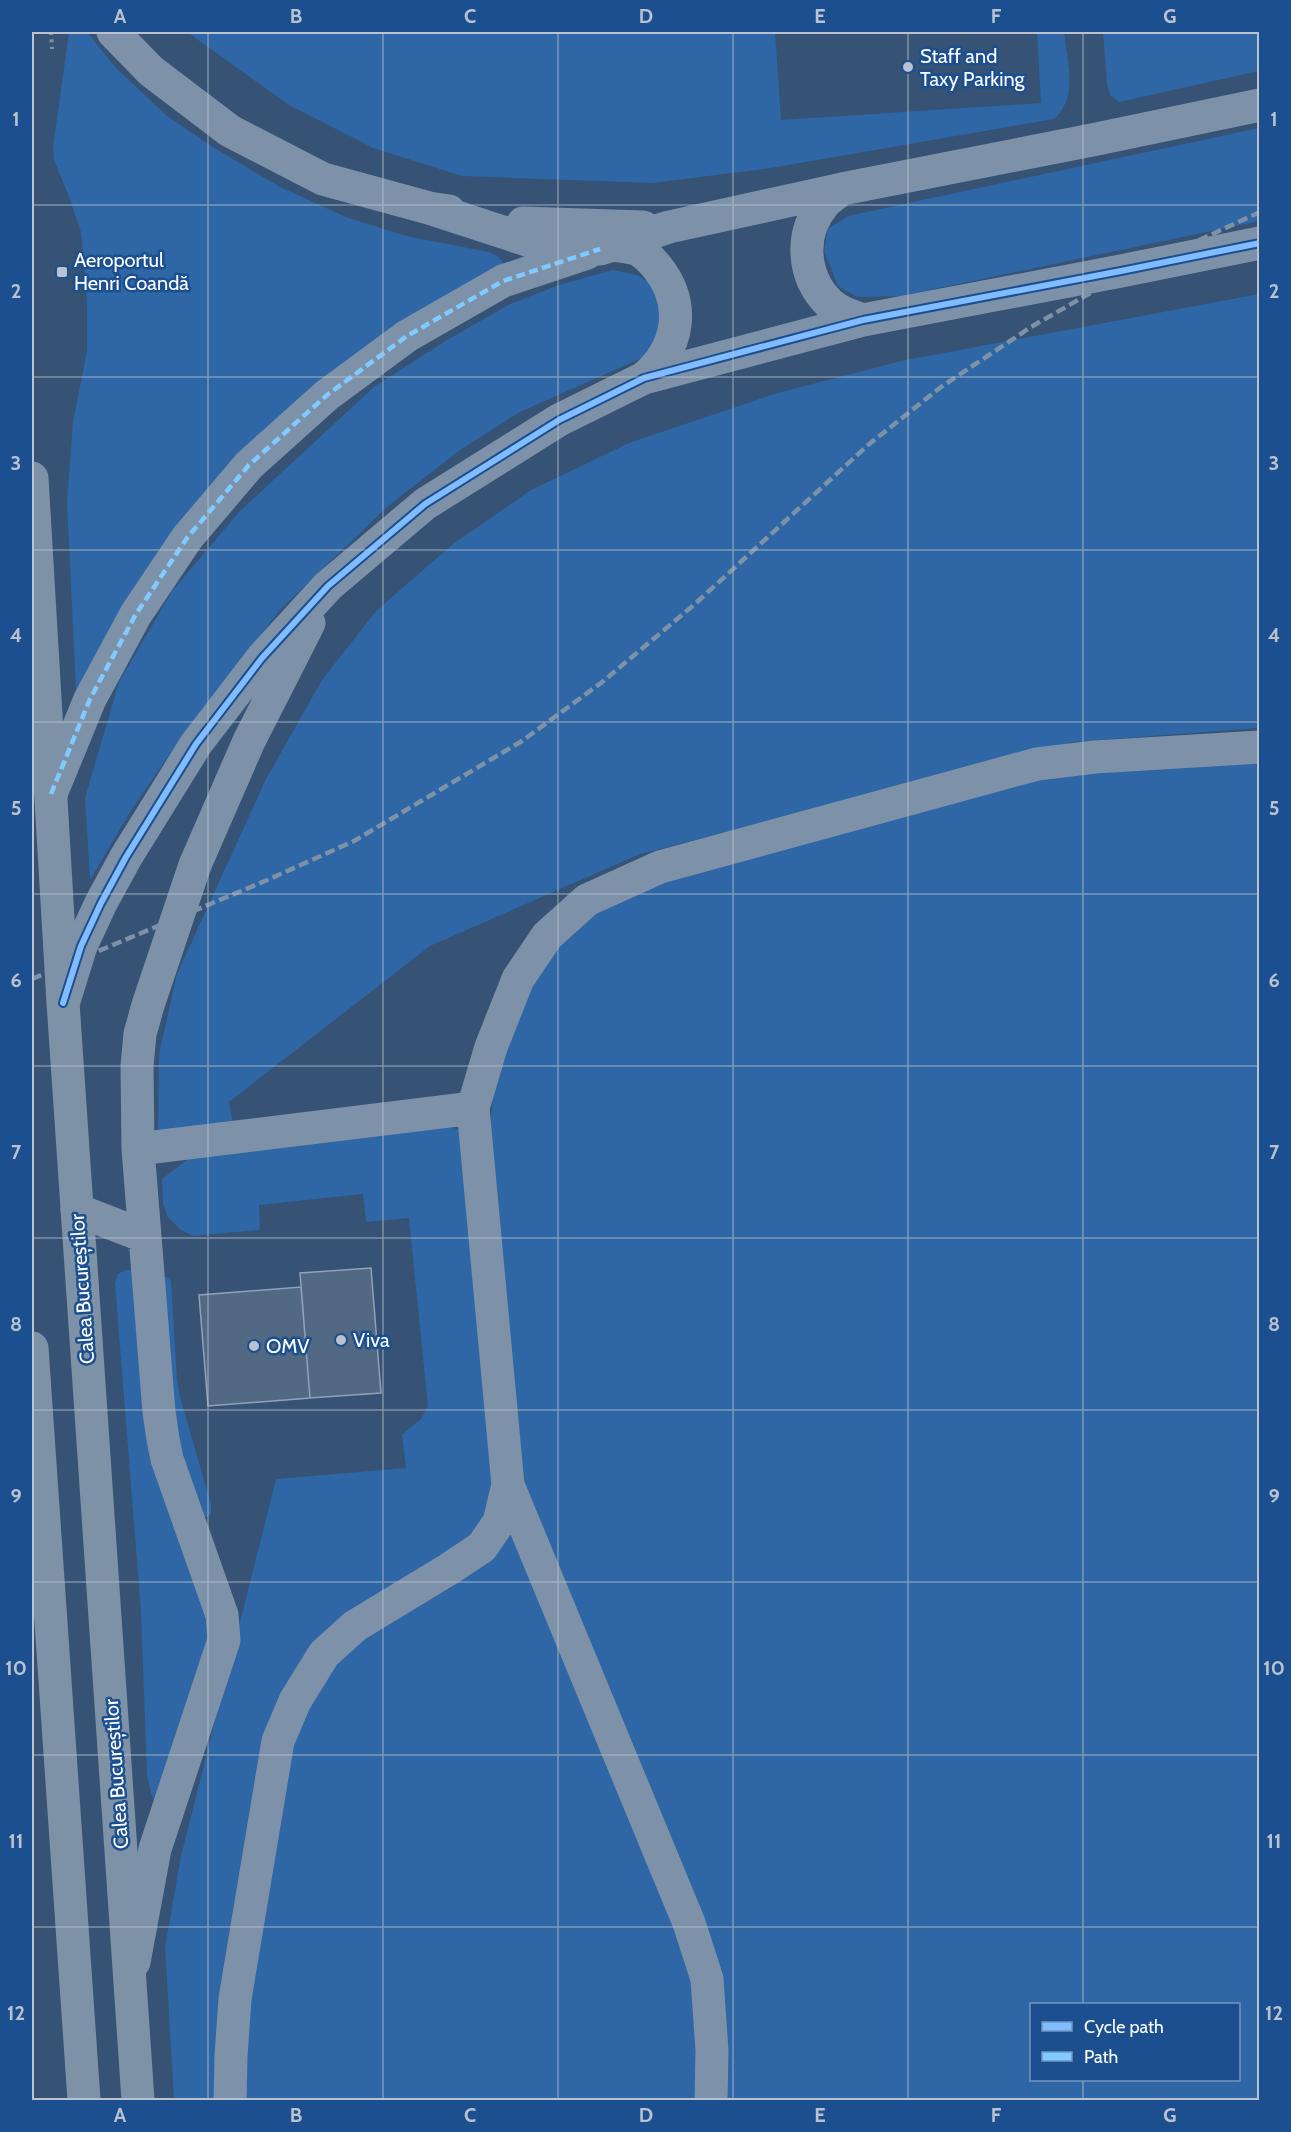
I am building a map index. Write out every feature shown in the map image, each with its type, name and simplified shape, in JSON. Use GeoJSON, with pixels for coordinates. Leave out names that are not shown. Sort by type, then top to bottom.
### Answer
{"type":"FeatureCollection","features":[{"type":"Feature","properties":{"kind":"highway","name":"Calea Bucureștilor"},"geometry":{"type":"LineString","coordinates":[[32,478],[63,1003],[138,2100]]}},
{"type":"Feature","properties":{"kind":"highway"},"geometry":{"type":"LineString","coordinates":[[32,1348],[36,1491],[84,2100]]}},
{"type":"Feature","properties":{"kind":"street"},"geometry":{"type":"LineString","coordinates":[[113,32],[151,71],[230,131],[323,179],[429,208],[530,242],[568,249],[607,247],[637,250],[652,261],[665,277],[673,296],[676,316],[673,337],[663,358],[644,378]]}},
{"type":"Feature","properties":{"kind":"street"},"geometry":{"type":"LineString","coordinates":[[51,794],[90,699],[136,614],[187,538],[249,465],[327,394],[407,336],[502,281],[669,228],[842,189],[1260,105]]}},
{"type":"Feature","properties":{"kind":"street"},"geometry":{"type":"LineString","coordinates":[[842,189],[824,204],[812,222],[806,244],[808,266],[816,287],[830,304],[845,314],[863,320]]}},
{"type":"Feature","properties":{"kind":"street"},"geometry":{"type":"LineString","coordinates":[[429,208],[533,225],[669,228]]}},
{"type":"Feature","properties":{"kind":"street"},"geometry":{"type":"LineString","coordinates":[[63,1003],[81,946],[101,903],[126,857],[196,744],[262,658],[328,586],[425,504],[559,420],[644,378],[863,320],[1260,243]]}},
{"type":"Feature","properties":{"kind":"street"},"geometry":{"type":"LineString","coordinates":[[130,1984],[154,1849],[224,1640],[222,1616],[168,1459],[159,1412],[138,1149],[137,1066],[140,1034],[195,865],[249,741],[328,586]]}},
{"type":"Feature","properties":{"kind":"street"},"geometry":{"type":"LineString","coordinates":[[711,2100],[712,2051],[706,1979],[689,1923],[508,1485],[473,1108],[491,1047],[518,980],[547,936],[587,900],[660,867],[1037,764],[1095,757],[1260,747]]}},
{"type":"Feature","properties":{"kind":"street"},"geometry":{"type":"LineString","coordinates":[[138,1149],[473,1108]]}},
{"type":"Feature","properties":{"kind":"street"},"geometry":{"type":"LineString","coordinates":[[77,1210],[144,1236]]}},
{"type":"Feature","properties":{"kind":"street"},"geometry":{"type":"LineString","coordinates":[[230,2100],[235,1999],[278,1741],[295,1701],[324,1654],[355,1626],[482,1547],[499,1522],[508,1485]]}},
{"type":"Feature","properties":{"kind":"path"},"geometry":{"type":"LineString","coordinates":[[51,32],[52,49]]}},
{"type":"Feature","properties":{"kind":"shaded area"},"geometry":{"type":"Polygon","coordinates":[[[69,32],[87,32],[117,69],[167,116],[280,187],[346,217],[406,236],[489,252],[499,257],[505,266],[243,458],[77,711],[67,502],[73,422],[87,351],[87,301],[81,232],[54,160],[53,147],[69,32]]]}},
{"type":"Feature","properties":{"kind":"shaded area"},"geometry":{"type":"Polygon","coordinates":[[[187,32],[775,32],[781,120],[1041,103],[1037,32],[1064,32],[1070,78],[1067,100],[1054,119],[771,168],[653,183],[462,176],[373,148],[289,105],[187,32]]]}},
{"type":"Feature","properties":{"kind":"shaded area"},"geometry":{"type":"Polygon","coordinates":[[[1103,32],[1259,32],[1259,71],[1119,102],[1110,95],[1107,84],[1103,32]]]}},
{"type":"Feature","properties":{"kind":"shaded area"},"geometry":{"type":"Polygon","coordinates":[[[1259,128],[1259,221],[901,296],[857,297],[838,286],[824,251],[828,229],[848,216],[1259,128]]]}},
{"type":"Feature","properties":{"kind":"shaded area"},"geometry":{"type":"Polygon","coordinates":[[[613,270],[637,275],[657,287],[662,333],[646,356],[520,412],[460,450],[388,506],[279,611],[165,761],[130,812],[90,880],[85,798],[119,682],[173,590],[239,512],[375,386],[447,340],[510,304],[559,285],[613,270]]]}},
{"type":"Feature","properties":{"kind":"shaded area"},"geometry":{"type":"Polygon","coordinates":[[[1259,294],[1259,728],[1073,742],[640,854],[430,946],[229,1102],[234,1128],[158,1137],[159,1055],[177,974],[266,779],[322,680],[376,611],[453,544],[531,490],[629,443],[774,394],[901,361],[1259,294]]]}},
{"type":"Feature","properties":{"kind":"shaded area"},"geometry":{"type":"Polygon","coordinates":[[[1259,758],[1259,2100],[726,2100],[726,2020],[521,1476],[488,1145],[495,1078],[514,1008],[552,948],[611,898],[1037,777],[1259,758]]]}},
{"type":"Feature","properties":{"kind":"shaded area"},"geometry":{"type":"Polygon","coordinates":[[[447,1126],[466,1132],[497,1484],[491,1520],[305,1662],[220,2100],[174,2100],[165,1947],[181,1856],[276,1479],[406,1468],[402,1434],[421,1419],[428,1406],[409,1218],[366,1222],[363,1194],[259,1205],[260,1230],[193,1236],[181,1230],[168,1217],[163,1204],[162,1179],[192,1156],[447,1126]]]}},
{"type":"Feature","properties":{"kind":"shaded area"},"geometry":{"type":"Polygon","coordinates":[[[125,1270],[134,1270],[212,1625],[157,1807],[147,1775],[141,1612],[115,1283],[118,1274],[125,1270]]]}},
{"type":"Feature","properties":{"kind":"shaded area"},"geometry":{"type":"Polygon","coordinates":[[[163,1277],[171,1281],[177,1379],[180,1397],[211,1504],[211,1514],[207,1517],[201,1517],[168,1416],[163,1277]]]}},
{"type":"Feature","properties":{"kind":"shaded area"},"geometry":{"type":"Polygon","coordinates":[[[513,1516],[689,1952],[700,2100],[242,2100],[240,2068],[286,1759],[302,1715],[344,1652],[513,1516]]]}},
{"type":"Feature","properties":{"kind":"building","name":"Viva"},"geometry":{"type":"Polygon","coordinates":[[[371,1268],[381,1393],[310,1398],[300,1273],[371,1268]]]}},
{"type":"Feature","properties":{"kind":"building","name":"OMV"},"geometry":{"type":"Polygon","coordinates":[[[301,1287],[310,1398],[208,1406],[199,1295],[301,1287]]]}},
{"type":"Feature","properties":{"kind":"railway"},"geometry":{"type":"LineString","coordinates":[[32,979],[354,841],[522,741],[601,683],[695,604],[868,445],[941,387],[1031,327],[1113,280],[1260,212]]}},
{"type":"Feature","properties":{"kind":"marked path"},"geometry":{"type":"LineString","coordinates":[[51,794],[90,699],[136,614],[187,538],[249,465],[327,395],[407,336],[503,281],[600,249]]}},
{"type":"Feature","properties":{"kind":"cycle path"},"geometry":{"type":"LineString","coordinates":[[63,1003],[81,946],[101,903],[126,857],[196,744],[262,658],[328,586],[425,504],[559,420],[644,378],[863,320],[1260,243]]}},
{"type":"Feature","properties":{"kind":"place","name":"Staff and Taxy Parking"},"geometry":{"type":"Point","coordinates":[908,67]}},
{"type":"Feature","properties":{"kind":"place","name":"Aeroportul Henri Coandă"},"geometry":{"type":"Point","coordinates":[62,272]}},
{"type":"Feature","properties":{"kind":"place","name":"Viva"},"geometry":{"type":"Point","coordinates":[341,1340]}},
{"type":"Feature","properties":{"kind":"place","name":"OMV"},"geometry":{"type":"Point","coordinates":[254,1346]}}]}
